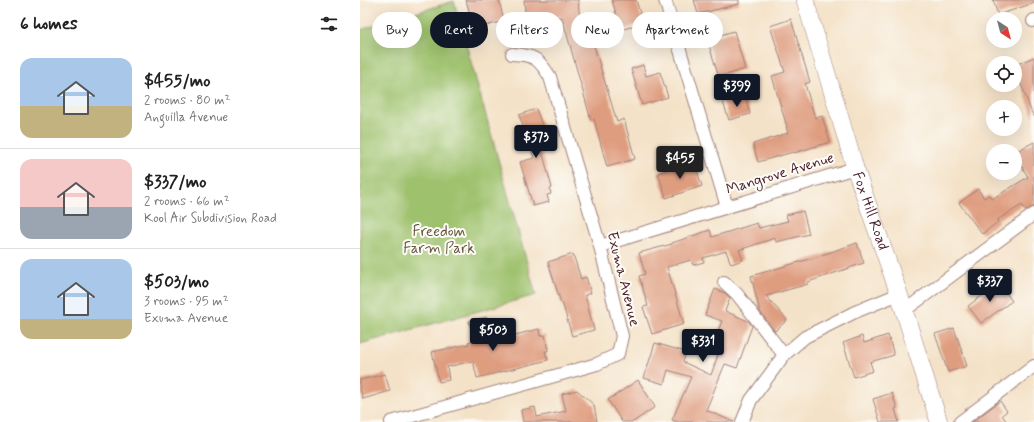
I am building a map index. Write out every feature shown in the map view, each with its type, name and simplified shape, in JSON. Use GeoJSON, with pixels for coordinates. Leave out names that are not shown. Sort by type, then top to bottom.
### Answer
{"type":"FeatureCollection","features":[{"type":"Feature","properties":{"kind":"main road","name":"Fox Hill Road"},"geometry":{"type":"LineString","coordinates":[[805,0],[855,168],[899,294],[939,422]]}},
{"type":"Feature","properties":{"kind":"street"},"geometry":{"type":"LineString","coordinates":[[665,0],[727,207]]}},
{"type":"Feature","properties":{"kind":"street","name":"Exuma Avenue"},"geometry":{"type":"LineString","coordinates":[[391,422],[597,364],[618,354],[622,336],[600,246],[550,77],[541,62],[528,54],[512,54]]}},
{"type":"Feature","properties":{"kind":"street","name":"Mangrove Avenue"},"geometry":{"type":"LineString","coordinates":[[600,246],[855,168]]}},
{"type":"Feature","properties":{"kind":"street"},"geometry":{"type":"LineString","coordinates":[[904,311],[1034,214]]}},
{"type":"Feature","properties":{"kind":"street"},"geometry":{"type":"LineString","coordinates":[[724,282],[737,294],[784,355]]}},
{"type":"Feature","properties":{"kind":"street"},"geometry":{"type":"LineString","coordinates":[[742,422],[751,400],[784,355],[805,337],[855,312],[899,294]]}},
{"type":"Feature","properties":{"kind":"street"},"geometry":{"type":"LineString","coordinates":[[960,422],[1034,366]]}},
{"type":"Feature","properties":{"kind":"green space","name":"Freedom Farm Park"},"geometry":{"type":"Polygon","coordinates":[[[454,1],[457,12],[430,12],[430,48],[467,48],[536,295],[360,344],[360,30],[372,26],[372,48],[422,48],[422,12],[418,12],[454,1]]]}},
{"type":"Feature","properties":{"kind":"building"},"geometry":{"type":"Polygon","coordinates":[[[466,0],[499,0],[502,12],[496,12],[496,23],[488,25],[488,12],[469,12],[466,0]]]}},
{"type":"Feature","properties":{"kind":"building"},"geometry":{"type":"Polygon","coordinates":[[[524,0],[578,0],[579,12],[571,12],[571,48],[595,48],[617,122],[624,119],[635,159],[607,167],[594,119],[591,120],[563,21],[563,12],[525,12],[524,0]]]}},
{"type":"Feature","properties":{"kind":"building"},"geometry":{"type":"Polygon","coordinates":[[[612,0],[636,0],[640,12],[632,12],[632,26],[624,29],[624,12],[616,12],[612,0]]]}},
{"type":"Feature","properties":{"kind":"building"},"geometry":{"type":"Polygon","coordinates":[[[694,0],[739,0],[739,4],[706,12],[697,12],[694,0]]]}},
{"type":"Feature","properties":{"kind":"building"},"geometry":{"type":"Polygon","coordinates":[[[993,0],[1034,0],[1034,3],[1007,12],[997,12],[993,0]]]}},
{"type":"Feature","properties":{"kind":"building"},"geometry":{"type":"Polygon","coordinates":[[[791,19],[810,82],[805,84],[815,118],[822,116],[830,142],[758,162],[753,144],[788,133],[772,76],[785,72],[770,26],[791,19]]]}},
{"type":"Feature","properties":{"kind":"building"},"geometry":{"type":"Polygon","coordinates":[[[734,31],[745,69],[719,77],[710,48],[723,48],[723,34],[734,31]]]}},
{"type":"Feature","properties":{"kind":"building"},"geometry":{"type":"Polygon","coordinates":[[[1034,57],[1034,116],[1022,87],[1022,62],[1034,57]]]}},
{"type":"Feature","properties":{"kind":"building"},"geometry":{"type":"Polygon","coordinates":[[[643,65],[646,76],[660,72],[668,97],[642,105],[631,69],[643,65]]]}},
{"type":"Feature","properties":{"kind":"building"},"geometry":{"type":"Polygon","coordinates":[[[745,96],[750,114],[729,120],[723,102],[745,96]]]}},
{"type":"Feature","properties":{"kind":"building"},"geometry":{"type":"Polygon","coordinates":[[[536,109],[549,144],[541,147],[552,188],[550,189],[551,194],[547,195],[549,202],[533,206],[520,162],[534,158],[519,115],[536,109]]]}},
{"type":"Feature","properties":{"kind":"building"},"geometry":{"type":"Polygon","coordinates":[[[1034,142],[1034,206],[1026,211],[1022,205],[997,220],[998,222],[982,234],[959,203],[978,189],[984,198],[989,195],[992,199],[1028,177],[1022,167],[1022,148],[1034,142]]]}},
{"type":"Feature","properties":{"kind":"building"},"geometry":{"type":"Polygon","coordinates":[[[694,161],[702,186],[666,198],[658,173],[694,161]]]}},
{"type":"Feature","properties":{"kind":"building"},"geometry":{"type":"Polygon","coordinates":[[[803,211],[809,234],[776,242],[775,238],[739,250],[743,260],[731,264],[726,251],[703,258],[704,262],[693,265],[691,260],[667,267],[684,324],[652,334],[643,307],[648,306],[639,276],[645,274],[639,253],[672,244],[710,230],[712,237],[757,223],[759,228],[788,221],[786,215],[803,211]]]}},
{"type":"Feature","properties":{"kind":"building"},"geometry":{"type":"Polygon","coordinates":[[[857,243],[864,263],[808,282],[808,284],[766,296],[787,320],[775,331],[760,312],[751,276],[813,258],[857,243]]]}},
{"type":"Feature","properties":{"kind":"building"},"geometry":{"type":"Polygon","coordinates":[[[573,254],[581,279],[586,277],[591,293],[585,295],[594,330],[572,336],[548,262],[573,254]]]}},
{"type":"Feature","properties":{"kind":"building"},"geometry":{"type":"Polygon","coordinates":[[[999,283],[1012,301],[981,323],[968,306],[999,283]]]}},
{"type":"Feature","properties":{"kind":"building"},"geometry":{"type":"Polygon","coordinates":[[[715,289],[725,293],[730,298],[725,311],[748,321],[752,326],[737,368],[725,364],[706,410],[734,422],[678,422],[672,420],[691,377],[668,370],[664,384],[644,378],[655,343],[686,352],[683,362],[711,375],[719,352],[711,349],[722,321],[705,315],[715,289]]]}},
{"type":"Feature","properties":{"kind":"building"},"geometry":{"type":"Polygon","coordinates":[[[487,317],[491,334],[501,331],[503,338],[539,329],[540,336],[545,335],[548,351],[545,351],[548,360],[477,378],[473,361],[447,367],[449,380],[439,382],[432,352],[469,344],[468,342],[474,340],[469,321],[487,317]]]}},
{"type":"Feature","properties":{"kind":"building"},"geometry":{"type":"Polygon","coordinates":[[[954,328],[967,366],[948,372],[935,334],[954,328]]]}},
{"type":"Feature","properties":{"kind":"building"},"geometry":{"type":"Polygon","coordinates":[[[888,335],[894,355],[870,362],[873,371],[854,377],[843,343],[862,336],[864,343],[888,335]]]}},
{"type":"Feature","properties":{"kind":"building"},"geometry":{"type":"Polygon","coordinates":[[[385,374],[390,391],[363,399],[360,389],[360,380],[385,374]]]}},
{"type":"Feature","properties":{"kind":"building"},"geometry":{"type":"Polygon","coordinates":[[[638,380],[655,407],[633,422],[622,422],[608,400],[638,380]]]}},
{"type":"Feature","properties":{"kind":"building"},"geometry":{"type":"Polygon","coordinates":[[[577,390],[594,405],[597,422],[523,422],[521,410],[535,407],[537,417],[566,411],[562,394],[577,390]]]}},
{"type":"Feature","properties":{"kind":"building"},"geometry":{"type":"Polygon","coordinates":[[[892,393],[897,408],[895,409],[899,422],[880,422],[873,399],[892,393]]]}},
{"type":"Feature","properties":{"kind":"building"},"geometry":{"type":"Polygon","coordinates":[[[1000,401],[1007,411],[1002,415],[1007,422],[972,422],[1000,401]]]}}]}
